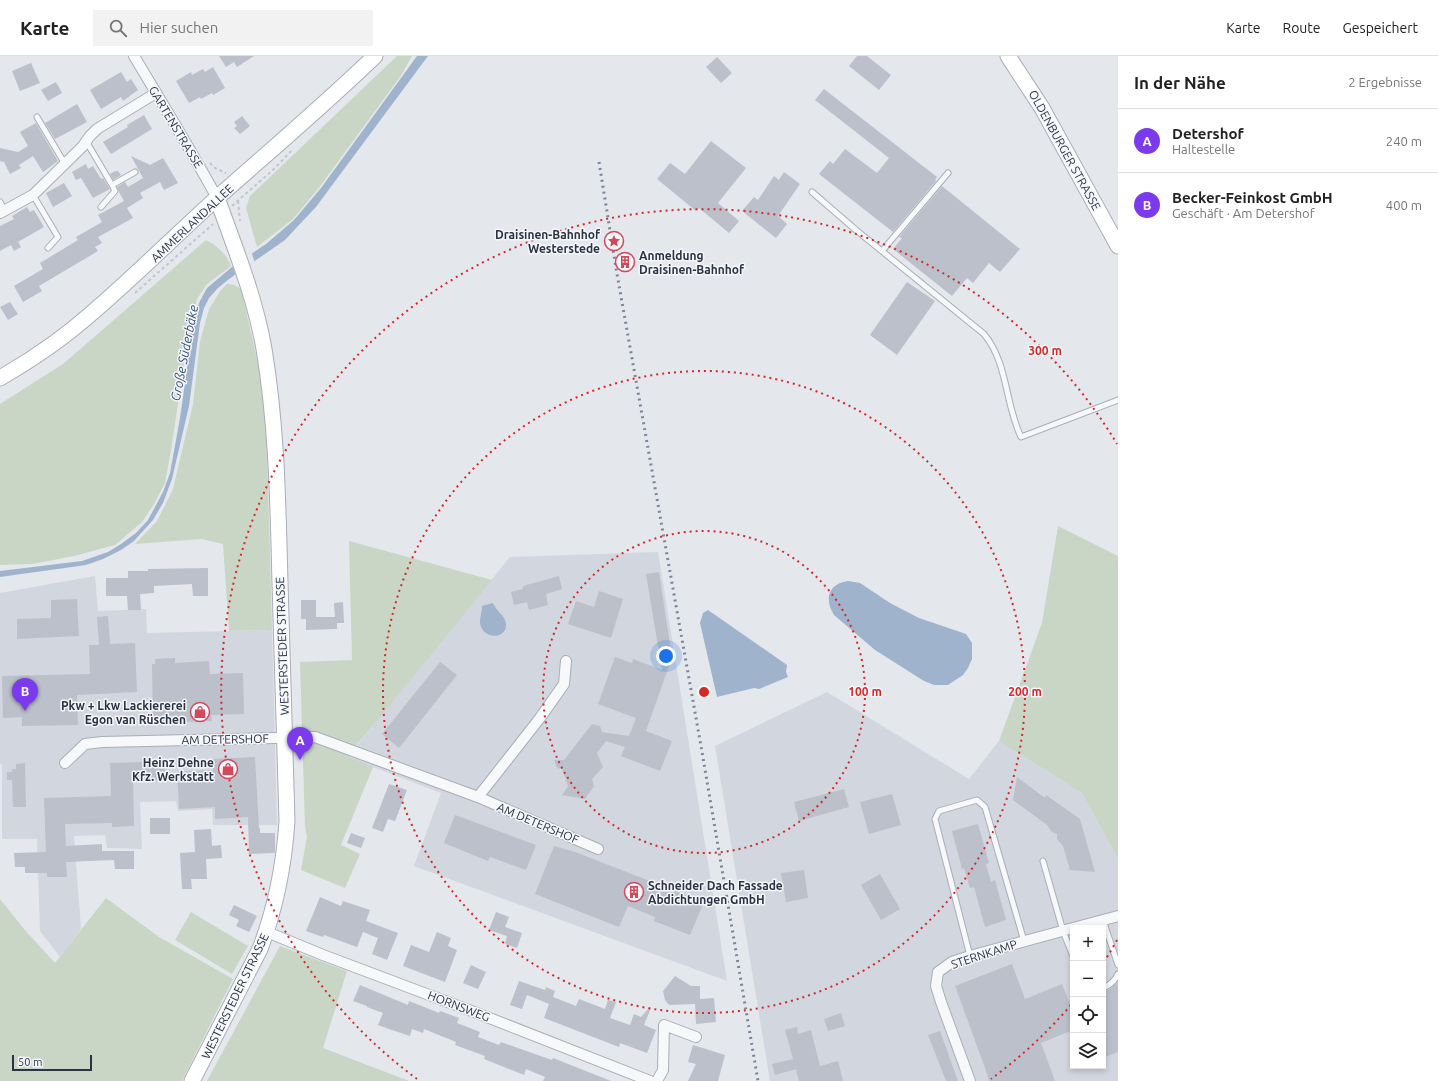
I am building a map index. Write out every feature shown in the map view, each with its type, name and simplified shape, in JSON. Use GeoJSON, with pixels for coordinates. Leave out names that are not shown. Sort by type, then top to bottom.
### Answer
{"type":"FeatureCollection","features":[{"type":"Feature","properties":{"kind":"main road","name":"AMMERLANDALLEE"},"geometry":{"type":"LineString","coordinates":[[0,378],[41,352],[93,312],[375,56]]}},
{"type":"Feature","properties":{"kind":"main road","name":"OLDENBURGER STRASSE"},"geometry":{"type":"LineString","coordinates":[[1008,56],[1042,108],[1118,246]]}},
{"type":"Feature","properties":{"kind":"main road","name":"WESTERSTEDER STRASSE"},"geometry":{"type":"LineString","coordinates":[[192,1081],[257,956],[267,932],[279,891],[285,847],[286,821],[277,482],[273,414],[264,348],[238,253],[217,198]]}},
{"type":"Feature","properties":{"kind":"street","name":"GARTENSTRASSE"},"geometry":{"type":"LineString","coordinates":[[134,56],[177,126],[217,198]]}},
{"type":"Feature","properties":{"kind":"street"},"geometry":{"type":"LineString","coordinates":[[2,208],[33,195],[65,164],[97,129],[156,93]]}},
{"type":"Feature","properties":{"kind":"street"},"geometry":{"type":"LineString","coordinates":[[478,797],[540,718],[564,684],[566,661]]}},
{"type":"Feature","properties":{"kind":"street","name":"AM DETERSHOF"},"geometry":{"type":"LineString","coordinates":[[65,763],[85,744],[102,742],[315,737],[478,797],[598,849]]}},
{"type":"Feature","properties":{"kind":"street","name":"STERNKAMP"},"geometry":{"type":"LineString","coordinates":[[1084,925],[1118,916]]}},
{"type":"Feature","properties":{"kind":"street","name":"STERNKAMP"},"geometry":{"type":"LineString","coordinates":[[970,1081],[940,1002],[936,986],[938,972],[952,962],[970,956],[1070,929]]}},
{"type":"Feature","properties":{"kind":"street","name":"HORNSWEG"},"geometry":{"type":"LineString","coordinates":[[267,932],[650,1081]]}},
{"type":"Feature","properties":{"kind":"street"},"geometry":{"type":"LineString","coordinates":[[657,1081],[663,1070],[664,1026],[696,1037]]}},
{"type":"Feature","properties":{"kind":"lane"},"geometry":{"type":"LineString","coordinates":[[37,117],[65,164]]}},
{"type":"Feature","properties":{"kind":"lane"},"geometry":{"type":"LineString","coordinates":[[86,141],[115,191],[101,207]]}},
{"type":"Feature","properties":{"kind":"lane"},"geometry":{"type":"LineString","coordinates":[[112,185],[135,172]]}},
{"type":"Feature","properties":{"kind":"lane"},"geometry":{"type":"LineString","coordinates":[[882,251],[948,173]]}},
{"type":"Feature","properties":{"kind":"lane"},"geometry":{"type":"LineString","coordinates":[[812,192],[984,334],[991,343],[1002,368],[1016,426],[1021,437],[1118,400]]}},
{"type":"Feature","properties":{"kind":"lane"},"geometry":{"type":"LineString","coordinates":[[33,195],[58,237],[48,248]]}},
{"type":"Feature","properties":{"kind":"lane"},"geometry":{"type":"LineString","coordinates":[[970,956],[936,819],[939,811],[977,800],[986,807],[1024,941]]}},
{"type":"Feature","properties":{"kind":"lane"},"geometry":{"type":"LineString","coordinates":[[1043,862],[1070,929]]}},
{"type":"Feature","properties":{"kind":"lane"},"geometry":{"type":"LineString","coordinates":[[1102,920],[1118,965]]}},
{"type":"Feature","properties":{"kind":"lane"},"geometry":{"type":"LineString","coordinates":[[1106,986],[1115,980],[1118,974]]}},
{"type":"Feature","properties":{"kind":"path"},"geometry":{"type":"LineString","coordinates":[[206,157],[215,168],[230,175],[236,182]]}},
{"type":"Feature","properties":{"kind":"shaded area"},"geometry":{"type":"Polygon","coordinates":[[[658,552],[727,981],[414,866],[441,793],[347,757],[510,557],[658,552]]]}},
{"type":"Feature","properties":{"kind":"shaded area"},"geometry":{"type":"Polygon","coordinates":[[[95,576],[98,611],[146,609],[147,633],[272,630],[277,825],[213,825],[212,809],[178,811],[176,801],[140,802],[142,849],[107,848],[105,835],[74,836],[81,929],[60,957],[40,931],[37,839],[2,839],[2,763],[0,765],[0,593],[95,576]]]}},
{"type":"Feature","properties":{"kind":"shaded area"},"geometry":{"type":"Polygon","coordinates":[[[827,692],[969,779],[999,741],[1082,793],[1118,859],[1118,1081],[770,1081],[715,746],[827,692]]]}},
{"type":"Feature","properties":{"kind":"green space"},"geometry":{"type":"Polygon","coordinates":[[[397,56],[412,56],[400,77],[318,189],[293,219],[257,247],[246,208],[250,196],[397,56]]]}},
{"type":"Feature","properties":{"kind":"green space"},"geometry":{"type":"Polygon","coordinates":[[[206,240],[221,251],[231,266],[207,284],[197,299],[190,323],[165,483],[154,504],[142,522],[115,545],[74,556],[33,564],[0,565],[0,404],[63,364],[206,240]]]}},
{"type":"Feature","properties":{"kind":"green space"},"geometry":{"type":"Polygon","coordinates":[[[227,284],[234,285],[241,289],[259,368],[266,415],[272,630],[229,631],[223,544],[202,539],[135,544],[157,521],[173,489],[193,404],[200,342],[209,309],[221,290],[227,284]]]}},
{"type":"Feature","properties":{"kind":"green space"},"geometry":{"type":"Polygon","coordinates":[[[1058,526],[1118,556],[1118,859],[1082,793],[999,741],[1042,623],[1058,526]]]}},
{"type":"Feature","properties":{"kind":"green space"},"geometry":{"type":"Polygon","coordinates":[[[349,541],[492,580],[347,756],[373,767],[341,845],[360,854],[345,888],[301,870],[307,837],[305,827],[300,662],[352,660],[349,541]]]}},
{"type":"Feature","properties":{"kind":"green space"},"geometry":{"type":"Polygon","coordinates":[[[106,898],[159,937],[233,979],[182,1081],[0,1081],[0,899],[24,929],[55,963],[106,898]]]}},
{"type":"Feature","properties":{"kind":"green space"},"geometry":{"type":"Polygon","coordinates":[[[191,912],[248,946],[232,974],[175,940],[191,912]]]}},
{"type":"Feature","properties":{"kind":"green space"},"geometry":{"type":"Polygon","coordinates":[[[280,946],[347,971],[323,1048],[409,1081],[207,1081],[280,946]]]}},
{"type":"Feature","properties":{"kind":"water"},"geometry":{"type":"Polygon","coordinates":[[[417,56],[428,56],[316,207],[285,240],[229,279],[209,298],[204,308],[200,323],[189,406],[172,479],[163,503],[153,520],[134,541],[121,550],[103,559],[86,565],[0,577],[0,571],[82,561],[108,552],[136,533],[148,520],[163,492],[170,473],[180,418],[190,337],[194,317],[207,288],[232,267],[266,244],[294,220],[321,188],[417,56]]]}},
{"type":"Feature","properties":{"kind":"water"},"geometry":{"type":"Polygon","coordinates":[[[848,581],[860,583],[890,603],[919,618],[966,634],[972,643],[972,659],[963,675],[948,685],[934,685],[924,681],[875,650],[834,615],[831,609],[829,598],[832,589],[836,585],[848,581]]]}},
{"type":"Feature","properties":{"kind":"water"},"geometry":{"type":"Polygon","coordinates":[[[493,603],[504,618],[506,624],[502,633],[494,636],[489,635],[481,628],[480,622],[482,606],[493,603]]]}},
{"type":"Feature","properties":{"kind":"water"},"geometry":{"type":"Polygon","coordinates":[[[708,610],[787,665],[786,672],[788,677],[759,689],[754,688],[717,697],[700,623],[703,613],[708,610]]]}},
{"type":"Feature","properties":{"kind":"pier"},"geometry":{"type":"Polygon","coordinates":[[[251,251],[255,263],[236,277],[232,264],[251,251]]]}},
{"type":"Feature","properties":{"kind":"building"},"geometry":{"type":"Polygon","coordinates":[[[219,56],[254,56],[237,67],[234,62],[226,67],[219,56]]]}},
{"type":"Feature","properties":{"kind":"building"},"geometry":{"type":"Polygon","coordinates":[[[857,56],[867,56],[891,75],[879,90],[849,66],[857,56]]]}},
{"type":"Feature","properties":{"kind":"building"},"geometry":{"type":"Polygon","coordinates":[[[717,57],[732,73],[721,83],[706,67],[717,57]]]}},
{"type":"Feature","properties":{"kind":"building"},"geometry":{"type":"Polygon","coordinates":[[[31,63],[40,83],[20,91],[12,71],[31,63]]]}},
{"type":"Feature","properties":{"kind":"building"},"geometry":{"type":"Polygon","coordinates":[[[213,67],[225,88],[213,95],[212,93],[201,99],[200,97],[189,103],[176,81],[191,72],[192,75],[203,69],[205,72],[213,67]]]}},
{"type":"Feature","properties":{"kind":"building"},"geometry":{"type":"Polygon","coordinates":[[[121,72],[127,82],[131,79],[138,90],[123,101],[121,97],[101,109],[90,90],[121,72]]]}},
{"type":"Feature","properties":{"kind":"building"},"geometry":{"type":"Polygon","coordinates":[[[56,82],[62,93],[48,101],[41,90],[56,82]]]}},
{"type":"Feature","properties":{"kind":"building"},"geometry":{"type":"Polygon","coordinates":[[[824,89],[937,177],[935,180],[936,181],[893,232],[819,174],[830,161],[833,164],[845,149],[877,173],[889,158],[815,100],[824,89]]]}},
{"type":"Feature","properties":{"kind":"building"},"geometry":{"type":"Polygon","coordinates":[[[77,104],[87,122],[55,139],[45,123],[77,104]]]}},
{"type":"Feature","properties":{"kind":"building"},"geometry":{"type":"Polygon","coordinates":[[[144,115],[152,129],[111,154],[103,142],[128,127],[127,125],[144,115]]]}},
{"type":"Feature","properties":{"kind":"building"},"geometry":{"type":"Polygon","coordinates":[[[242,116],[250,126],[240,134],[234,128],[237,126],[234,122],[242,116]]]}},
{"type":"Feature","properties":{"kind":"building"},"geometry":{"type":"Polygon","coordinates":[[[36,123],[58,161],[43,172],[33,156],[19,165],[21,168],[10,174],[4,162],[0,161],[0,148],[18,152],[28,146],[20,132],[36,123]]]}},
{"type":"Feature","properties":{"kind":"building"},"geometry":{"type":"Polygon","coordinates":[[[711,141],[746,168],[718,203],[739,221],[729,233],[699,208],[696,211],[657,179],[670,163],[685,174],[711,141]]]}},
{"type":"Feature","properties":{"kind":"building"},"geometry":{"type":"Polygon","coordinates":[[[131,156],[150,165],[163,158],[178,183],[164,190],[160,182],[140,193],[143,198],[127,208],[133,218],[98,237],[102,243],[95,247],[98,251],[39,286],[42,291],[23,302],[14,286],[43,269],[40,263],[78,240],[76,237],[102,222],[98,215],[124,201],[117,187],[125,182],[128,187],[143,178],[131,156]]]}},
{"type":"Feature","properties":{"kind":"building"},"geometry":{"type":"Polygon","coordinates":[[[86,164],[88,169],[93,166],[101,179],[103,178],[110,189],[93,198],[81,178],[76,180],[72,172],[86,164]]]}},
{"type":"Feature","properties":{"kind":"building"},"geometry":{"type":"Polygon","coordinates":[[[118,171],[121,175],[113,180],[110,174],[118,171]]]}},
{"type":"Feature","properties":{"kind":"building"},"geometry":{"type":"Polygon","coordinates":[[[784,172],[800,184],[778,216],[787,224],[776,238],[742,211],[754,197],[758,200],[774,176],[779,180],[784,172]]]}},
{"type":"Feature","properties":{"kind":"building"},"geometry":{"type":"Polygon","coordinates":[[[64,183],[72,196],[53,207],[46,193],[64,183]]]}},
{"type":"Feature","properties":{"kind":"building"},"geometry":{"type":"Polygon","coordinates":[[[942,186],[1020,249],[1000,272],[989,263],[973,283],[967,278],[952,296],[893,249],[902,238],[899,237],[942,186]]]}},
{"type":"Feature","properties":{"kind":"building"},"geometry":{"type":"Polygon","coordinates":[[[27,207],[30,212],[34,210],[44,227],[18,242],[21,247],[14,251],[11,245],[0,251],[0,226],[14,219],[12,216],[27,207]]]}},
{"type":"Feature","properties":{"kind":"building"},"geometry":{"type":"Polygon","coordinates":[[[907,282],[935,301],[897,355],[870,335],[907,282]]]}},
{"type":"Feature","properties":{"kind":"building"},"geometry":{"type":"Polygon","coordinates":[[[10,302],[18,314],[8,320],[0,307],[10,302]]]}},
{"type":"Feature","properties":{"kind":"building"},"geometry":{"type":"Polygon","coordinates":[[[208,568],[208,596],[193,596],[192,584],[154,586],[154,593],[140,594],[141,610],[128,610],[127,596],[106,596],[106,578],[128,578],[128,571],[148,571],[148,569],[208,568]]]}},
{"type":"Feature","properties":{"kind":"building"},"geometry":{"type":"Polygon","coordinates":[[[659,572],[673,664],[670,663],[646,731],[672,741],[660,771],[621,756],[625,747],[606,741],[597,753],[603,767],[592,779],[594,786],[585,799],[562,795],[568,786],[562,769],[557,768],[554,760],[564,760],[592,724],[600,726],[602,732],[629,736],[636,718],[598,704],[615,657],[632,663],[633,659],[662,670],[646,574],[659,572]]]}},
{"type":"Feature","properties":{"kind":"building"},"geometry":{"type":"Polygon","coordinates":[[[559,576],[562,589],[546,594],[548,605],[529,610],[527,602],[514,605],[511,592],[523,589],[523,586],[559,576]]]}},
{"type":"Feature","properties":{"kind":"building"},"geometry":{"type":"Polygon","coordinates":[[[599,591],[623,599],[611,638],[568,624],[576,601],[594,607],[599,591]]]}},
{"type":"Feature","properties":{"kind":"building"},"geometry":{"type":"Polygon","coordinates":[[[77,599],[79,636],[17,639],[17,619],[51,618],[51,600],[77,599]]]}},
{"type":"Feature","properties":{"kind":"building"},"geometry":{"type":"Polygon","coordinates":[[[301,600],[316,600],[316,617],[335,617],[334,603],[343,602],[344,623],[337,623],[337,629],[306,630],[306,619],[301,619],[301,600]]]}},
{"type":"Feature","properties":{"kind":"building"},"geometry":{"type":"Polygon","coordinates":[[[108,616],[110,644],[135,643],[137,692],[77,695],[78,725],[22,726],[22,717],[3,718],[2,676],[90,674],[89,645],[99,645],[97,617],[108,616]]]}},
{"type":"Feature","properties":{"kind":"building"},"geometry":{"type":"Polygon","coordinates":[[[175,658],[175,663],[209,661],[210,674],[243,673],[244,714],[211,715],[212,721],[153,721],[152,664],[155,664],[155,659],[175,658]]]}},
{"type":"Feature","properties":{"kind":"building"},"geometry":{"type":"Polygon","coordinates":[[[440,662],[457,675],[399,748],[382,734],[440,662]]]}},
{"type":"Feature","properties":{"kind":"building"},"geometry":{"type":"Polygon","coordinates":[[[255,757],[260,833],[275,833],[275,853],[249,854],[248,817],[215,819],[215,807],[179,809],[177,772],[213,770],[213,759],[255,757]]]}},
{"type":"Feature","properties":{"kind":"building"},"geometry":{"type":"Polygon","coordinates":[[[165,761],[165,780],[133,781],[134,826],[112,827],[112,823],[65,824],[66,846],[102,844],[102,851],[134,851],[134,869],[115,869],[114,860],[66,862],[67,877],[47,877],[47,873],[25,873],[25,867],[15,867],[14,853],[46,852],[44,798],[111,796],[110,763],[165,761]]]}},
{"type":"Feature","properties":{"kind":"building"},"geometry":{"type":"Polygon","coordinates":[[[25,763],[26,807],[13,807],[12,780],[7,780],[7,772],[12,772],[12,769],[16,769],[16,764],[25,763]]]}},
{"type":"Feature","properties":{"kind":"building"},"geometry":{"type":"Polygon","coordinates":[[[1017,777],[1045,798],[1046,795],[1080,819],[1095,872],[1070,870],[1063,846],[1057,839],[1057,834],[1052,832],[1047,825],[1013,800],[1017,777]]]}},
{"type":"Feature","properties":{"kind":"building"},"geometry":{"type":"Polygon","coordinates":[[[389,784],[407,790],[395,821],[388,819],[383,832],[372,828],[389,784]]]}},
{"type":"Feature","properties":{"kind":"building"},"geometry":{"type":"Polygon","coordinates":[[[844,789],[849,807],[799,821],[794,802],[844,789]]]}},
{"type":"Feature","properties":{"kind":"building"},"geometry":{"type":"Polygon","coordinates":[[[892,794],[901,825],[869,834],[860,802],[892,794]]]}},
{"type":"Feature","properties":{"kind":"building"},"geometry":{"type":"Polygon","coordinates":[[[455,815],[536,845],[526,870],[490,857],[488,861],[444,843],[455,815]]]}},
{"type":"Feature","properties":{"kind":"building"},"geometry":{"type":"Polygon","coordinates":[[[150,818],[170,818],[170,834],[150,834],[150,818]]]}},
{"type":"Feature","properties":{"kind":"building"},"geometry":{"type":"Polygon","coordinates":[[[978,824],[989,863],[986,864],[991,882],[995,880],[1006,920],[985,927],[974,887],[970,888],[964,868],[962,869],[952,831],[978,824]]]}},
{"type":"Feature","properties":{"kind":"building"},"geometry":{"type":"Polygon","coordinates":[[[211,829],[212,846],[221,845],[222,858],[206,859],[207,879],[191,879],[192,889],[182,889],[180,853],[195,852],[194,830],[211,829]]]}},
{"type":"Feature","properties":{"kind":"building"},"geometry":{"type":"Polygon","coordinates":[[[351,833],[365,838],[361,848],[347,843],[351,833]]]}},
{"type":"Feature","properties":{"kind":"building","name":"Schneider Dach Fassade Abdichtungen GmbH"},"geometry":{"type":"Polygon","coordinates":[[[554,846],[575,852],[704,902],[690,935],[654,921],[655,917],[628,906],[619,927],[535,894],[554,846]]]}},
{"type":"Feature","properties":{"kind":"building"},"geometry":{"type":"Polygon","coordinates":[[[804,870],[808,898],[786,902],[781,873],[804,870]]]}},
{"type":"Feature","properties":{"kind":"building"},"geometry":{"type":"Polygon","coordinates":[[[880,874],[900,909],[881,920],[861,885],[880,874]]]}},
{"type":"Feature","properties":{"kind":"building"},"geometry":{"type":"Polygon","coordinates":[[[320,897],[341,906],[343,901],[370,910],[366,921],[398,933],[387,960],[372,954],[378,938],[363,932],[357,947],[324,935],[323,937],[306,931],[320,897]]]}},
{"type":"Feature","properties":{"kind":"building"},"geometry":{"type":"Polygon","coordinates":[[[234,905],[257,916],[249,932],[236,926],[239,920],[229,915],[234,905]]]}},
{"type":"Feature","properties":{"kind":"building"},"geometry":{"type":"Polygon","coordinates":[[[496,912],[509,917],[505,927],[522,933],[517,948],[505,944],[507,936],[489,930],[496,912]]]}},
{"type":"Feature","properties":{"kind":"building"},"geometry":{"type":"Polygon","coordinates":[[[437,932],[451,938],[448,946],[457,950],[445,982],[403,966],[411,945],[429,952],[437,932]]]}},
{"type":"Feature","properties":{"kind":"building"},"geometry":{"type":"Polygon","coordinates":[[[1012,964],[1025,999],[1062,984],[1070,1002],[1070,1031],[1041,1043],[1055,1081],[989,1081],[955,986],[1012,964]]]}},
{"type":"Feature","properties":{"kind":"building"},"geometry":{"type":"Polygon","coordinates":[[[471,965],[486,972],[478,989],[463,983],[471,965]]]}},
{"type":"Feature","properties":{"kind":"building"},"geometry":{"type":"Polygon","coordinates":[[[675,976],[691,986],[700,986],[700,999],[714,998],[716,1022],[696,1024],[695,1004],[669,1005],[665,1000],[663,991],[675,976]]]}},
{"type":"Feature","properties":{"kind":"building"},"geometry":{"type":"Polygon","coordinates":[[[519,981],[545,990],[546,987],[555,991],[553,997],[576,1006],[579,999],[605,1009],[608,1000],[616,1002],[610,1018],[630,1025],[634,1014],[641,1017],[650,1007],[651,1008],[644,1025],[656,1030],[647,1053],[620,1043],[619,1047],[544,1018],[549,1004],[527,995],[522,1009],[510,1005],[519,981]]]}},
{"type":"Feature","properties":{"kind":"building"},"geometry":{"type":"Polygon","coordinates":[[[1118,982],[1118,1052],[1106,1057],[1106,991],[1118,982]]]}},
{"type":"Feature","properties":{"kind":"building"},"geometry":{"type":"Polygon","coordinates":[[[360,985],[408,1005],[409,1001],[439,1013],[440,1011],[459,1018],[457,1023],[480,1032],[478,1037],[499,1045],[501,1042],[552,1060],[553,1058],[611,1081],[543,1081],[545,1077],[526,1069],[524,1075],[484,1059],[485,1056],[455,1045],[456,1042],[424,1029],[423,1033],[412,1029],[410,1036],[378,1025],[383,1013],[353,1001],[360,985]]]}},
{"type":"Feature","properties":{"kind":"building"},"geometry":{"type":"Polygon","coordinates":[[[841,1013],[845,1026],[828,1031],[824,1019],[841,1013]]]}},
{"type":"Feature","properties":{"kind":"building"},"geometry":{"type":"Polygon","coordinates":[[[797,1027],[798,1034],[811,1030],[820,1066],[838,1061],[843,1081],[799,1081],[796,1069],[775,1075],[772,1064],[793,1059],[785,1030],[797,1027]]]}},
{"type":"Feature","properties":{"kind":"building"},"geometry":{"type":"Polygon","coordinates":[[[940,1031],[958,1081],[946,1081],[928,1035],[940,1031]]]}},
{"type":"Feature","properties":{"kind":"building"},"geometry":{"type":"Polygon","coordinates":[[[693,1045],[725,1055],[718,1081],[688,1081],[696,1064],[688,1062],[693,1045]]]}},
{"type":"Feature","properties":{"kind":"railway"},"geometry":{"type":"LineString","coordinates":[[599,162],[617,274],[701,746],[758,1081]]}},
{"type":"Feature","properties":{"kind":"place","name":"Draisinen-Bahnhof Westerstede"},"geometry":{"type":"Point","coordinates":[614,241]}},
{"type":"Feature","properties":{"kind":"place","name":"Anmeldung Draisinen-Bahnhof"},"geometry":{"type":"Point","coordinates":[625,262]}},
{"type":"Feature","properties":{"kind":"place","name":"Becker-Feinkost GmbH"},"geometry":{"type":"Point","coordinates":[25,711]}},
{"type":"Feature","properties":{"kind":"place","name":"Pkw + Lkw Lackiererei Egon van Rüschen"},"geometry":{"type":"Point","coordinates":[200,712]}},
{"type":"Feature","properties":{"kind":"place","name":"Detershof"},"geometry":{"type":"Point","coordinates":[300,760]}},
{"type":"Feature","properties":{"kind":"place","name":"Heinz Dehne Kfz. Werkstatt"},"geometry":{"type":"Point","coordinates":[228,769]}},
{"type":"Feature","properties":{"kind":"place","name":"Schneider Dach Fassade Abdichtungen GmbH"},"geometry":{"type":"Point","coordinates":[634,892]}},
{"type":"Feature","properties":{"kind":"water label","name":"Große Süderbäke"},"geometry":{"type":"Point","coordinates":[184,353]}}]}
